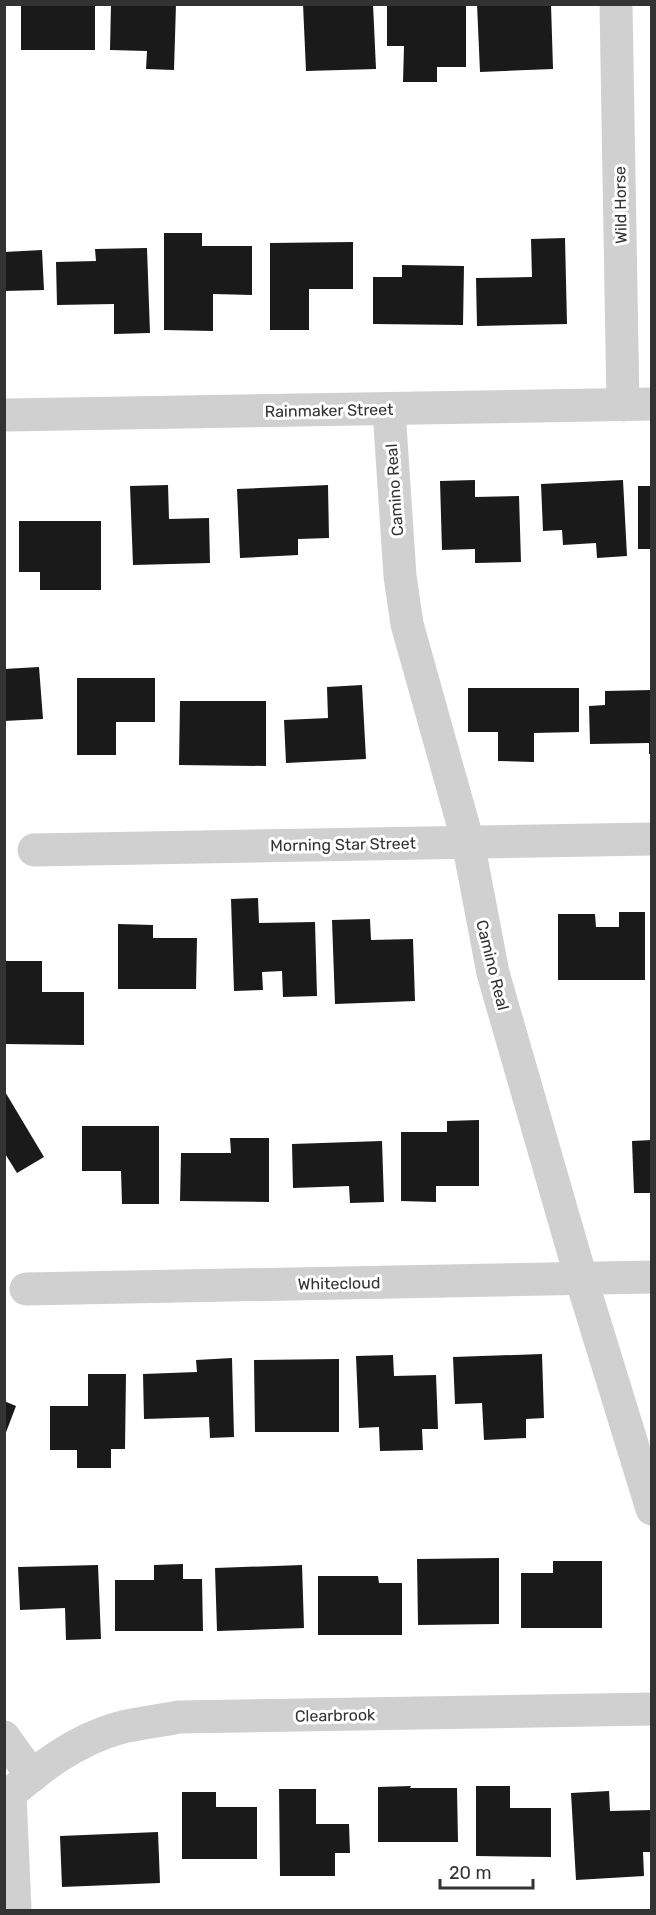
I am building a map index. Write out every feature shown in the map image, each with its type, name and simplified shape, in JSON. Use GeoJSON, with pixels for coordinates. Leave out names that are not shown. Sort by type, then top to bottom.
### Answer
{"type":"FeatureCollection","features":[{"type":"Feature","properties":{"kind":"street","name":"Wild Horse"},"geometry":{"type":"LineString","coordinates":[[616,4],[637,405]]}},
{"type":"Feature","properties":{"kind":"street","name":"Rainmaker Street"},"geometry":{"type":"LineString","coordinates":[[7,415],[637,405]]}},
{"type":"Feature","properties":{"kind":"street","name":"Camino Real"},"geometry":{"type":"LineString","coordinates":[[388,410],[400,576],[407,624],[468,842],[493,973],[581,1278],[651,1509]]}},
{"type":"Feature","properties":{"kind":"street","name":"Morning Star Street"},"geometry":{"type":"LineString","coordinates":[[34,850],[651,839]]}},
{"type":"Feature","properties":{"kind":"street","name":"Whitecloud"},"geometry":{"type":"LineString","coordinates":[[26,1289],[651,1277]]}},
{"type":"Feature","properties":{"kind":"street","name":"Clearbrook"},"geometry":{"type":"LineString","coordinates":[[15,1789],[60,1754],[108,1732],[118,1728],[179,1717],[651,1709]]}},
{"type":"Feature","properties":{"kind":"street"},"geometry":{"type":"LineString","coordinates":[[4,1737],[15,1789],[15,1911]]}},
{"type":"Feature","properties":{"kind":"building"},"geometry":{"type":"Polygon","coordinates":[[[111,4],[176,4],[174,70],[146,69],[147,51],[110,50],[111,4]]]}},
{"type":"Feature","properties":{"kind":"building"},"geometry":{"type":"Polygon","coordinates":[[[303,4],[373,4],[376,69],[306,71],[303,4]]]}},
{"type":"Feature","properties":{"kind":"building"},"geometry":{"type":"Polygon","coordinates":[[[477,4],[551,4],[553,69],[480,72],[477,4]]]}},
{"type":"Feature","properties":{"kind":"building"},"geometry":{"type":"Polygon","coordinates":[[[21,5],[95,5],[95,50],[21,50],[21,5]]]}},
{"type":"Feature","properties":{"kind":"building"},"geometry":{"type":"Polygon","coordinates":[[[387,5],[466,5],[466,67],[437,67],[437,82],[403,82],[404,46],[387,46],[387,5]]]}},
{"type":"Feature","properties":{"kind":"building"},"geometry":{"type":"Polygon","coordinates":[[[164,233],[202,233],[202,246],[252,246],[252,295],[213,294],[213,331],[164,330],[164,233]]]}},
{"type":"Feature","properties":{"kind":"building"},"geometry":{"type":"Polygon","coordinates":[[[565,238],[567,324],[477,326],[476,278],[532,277],[531,239],[565,238]]]}},
{"type":"Feature","properties":{"kind":"building"},"geometry":{"type":"Polygon","coordinates":[[[353,242],[353,289],[309,289],[309,330],[270,330],[270,243],[353,242]]]}},
{"type":"Feature","properties":{"kind":"building"},"geometry":{"type":"Polygon","coordinates":[[[147,248],[150,333],[114,334],[114,304],[57,305],[56,262],[96,261],[95,249],[147,248]]]}},
{"type":"Feature","properties":{"kind":"building"},"geometry":{"type":"Polygon","coordinates":[[[42,250],[44,290],[4,291],[4,252],[42,250]]]}},
{"type":"Feature","properties":{"kind":"building"},"geometry":{"type":"Polygon","coordinates":[[[402,265],[464,266],[463,325],[373,324],[373,277],[402,277],[402,265]]]}},
{"type":"Feature","properties":{"kind":"building"},"geometry":{"type":"Polygon","coordinates":[[[475,480],[475,497],[519,496],[521,562],[475,563],[475,549],[442,550],[440,481],[475,480]]]}},
{"type":"Feature","properties":{"kind":"building"},"geometry":{"type":"Polygon","coordinates":[[[623,480],[627,556],[597,558],[596,543],[563,545],[562,530],[543,531],[541,484],[623,480]]]}},
{"type":"Feature","properties":{"kind":"building"},"geometry":{"type":"Polygon","coordinates":[[[168,485],[169,519],[209,518],[210,563],[133,565],[130,486],[168,485]]]}},
{"type":"Feature","properties":{"kind":"building"},"geometry":{"type":"Polygon","coordinates":[[[328,485],[329,538],[298,539],[298,555],[240,558],[237,489],[328,485]]]}},
{"type":"Feature","properties":{"kind":"building"},"geometry":{"type":"Polygon","coordinates":[[[638,486],[652,486],[652,549],[638,549],[638,486]]]}},
{"type":"Feature","properties":{"kind":"building"},"geometry":{"type":"Polygon","coordinates":[[[19,521],[101,521],[101,590],[40,590],[40,572],[19,572],[19,521]]]}},
{"type":"Feature","properties":{"kind":"building"},"geometry":{"type":"Polygon","coordinates":[[[39,667],[43,719],[4,721],[4,669],[39,667]]]}},
{"type":"Feature","properties":{"kind":"building"},"geometry":{"type":"Polygon","coordinates":[[[77,678],[155,678],[155,722],[116,722],[116,755],[77,755],[77,678]]]}},
{"type":"Feature","properties":{"kind":"building"},"geometry":{"type":"Polygon","coordinates":[[[362,685],[366,759],[286,763],[284,720],[328,718],[327,687],[362,685]]]}},
{"type":"Feature","properties":{"kind":"building"},"geometry":{"type":"Polygon","coordinates":[[[468,688],[579,688],[579,732],[534,733],[534,762],[498,761],[498,732],[468,732],[468,688]]]}},
{"type":"Feature","properties":{"kind":"building"},"geometry":{"type":"Polygon","coordinates":[[[652,690],[652,754],[649,754],[649,743],[590,744],[589,706],[605,705],[605,691],[652,690]]]}},
{"type":"Feature","properties":{"kind":"building"},"geometry":{"type":"Polygon","coordinates":[[[180,701],[266,701],[266,766],[179,765],[180,701]]]}},
{"type":"Feature","properties":{"kind":"building"},"geometry":{"type":"Polygon","coordinates":[[[258,898],[259,923],[315,922],[317,996],[283,997],[282,971],[262,972],[263,990],[234,991],[231,899],[258,898]]]}},
{"type":"Feature","properties":{"kind":"building"},"geometry":{"type":"Polygon","coordinates":[[[619,912],[645,912],[645,980],[558,980],[558,914],[595,914],[596,927],[619,927],[619,912]]]}},
{"type":"Feature","properties":{"kind":"building"},"geometry":{"type":"Polygon","coordinates":[[[370,919],[371,940],[413,939],[415,1001],[335,1004],[332,920],[370,919]]]}},
{"type":"Feature","properties":{"kind":"building"},"geometry":{"type":"Polygon","coordinates":[[[118,924],[153,925],[153,938],[197,938],[196,989],[118,989],[118,924]]]}},
{"type":"Feature","properties":{"kind":"building"},"geometry":{"type":"Polygon","coordinates":[[[5,961],[42,961],[42,992],[84,992],[84,1045],[4,1044],[5,961]]]}},
{"type":"Feature","properties":{"kind":"building"},"geometry":{"type":"Polygon","coordinates":[[[4,1090],[44,1157],[17,1173],[4,1152],[4,1090]]]}},
{"type":"Feature","properties":{"kind":"building"},"geometry":{"type":"Polygon","coordinates":[[[479,1120],[479,1186],[436,1186],[436,1202],[401,1201],[401,1132],[447,1132],[447,1121],[479,1120]]]}},
{"type":"Feature","properties":{"kind":"building"},"geometry":{"type":"Polygon","coordinates":[[[82,1126],[159,1126],[159,1204],[122,1204],[121,1171],[82,1171],[82,1126]]]}},
{"type":"Feature","properties":{"kind":"building"},"geometry":{"type":"Polygon","coordinates":[[[230,1138],[269,1138],[269,1202],[180,1201],[181,1153],[231,1153],[230,1138]]]}},
{"type":"Feature","properties":{"kind":"building"},"geometry":{"type":"Polygon","coordinates":[[[652,1140],[652,1193],[634,1193],[632,1141],[652,1140]]]}},
{"type":"Feature","properties":{"kind":"building"},"geometry":{"type":"Polygon","coordinates":[[[382,1141],[384,1202],[350,1203],[349,1186],[293,1188],[292,1144],[382,1141]]]}},
{"type":"Feature","properties":{"kind":"building"},"geometry":{"type":"Polygon","coordinates":[[[542,1354],[544,1418],[526,1419],[526,1438],[484,1440],[482,1403],[455,1404],[453,1357],[542,1354]]]}},
{"type":"Feature","properties":{"kind":"building"},"geometry":{"type":"Polygon","coordinates":[[[393,1355],[394,1376],[436,1375],[438,1429],[422,1429],[423,1450],[380,1451],[379,1427],[359,1428],[356,1356],[393,1355]]]}},
{"type":"Feature","properties":{"kind":"building"},"geometry":{"type":"Polygon","coordinates":[[[232,1358],[234,1437],[210,1438],[209,1417],[144,1419],[143,1374],[197,1372],[196,1360],[232,1358]]]}},
{"type":"Feature","properties":{"kind":"building"},"geometry":{"type":"Polygon","coordinates":[[[339,1359],[339,1432],[255,1432],[254,1360],[339,1359]]]}},
{"type":"Feature","properties":{"kind":"building"},"geometry":{"type":"Polygon","coordinates":[[[88,1374],[126,1374],[125,1449],[111,1449],[111,1468],[77,1468],[77,1450],[50,1450],[50,1406],[88,1406],[88,1374]]]}},
{"type":"Feature","properties":{"kind":"building"},"geometry":{"type":"Polygon","coordinates":[[[4,1401],[16,1406],[5,1435],[4,1435],[4,1401]]]}},
{"type":"Feature","properties":{"kind":"building"},"geometry":{"type":"Polygon","coordinates":[[[499,1558],[499,1624],[418,1625],[417,1559],[499,1558]]]}},
{"type":"Feature","properties":{"kind":"building"},"geometry":{"type":"Polygon","coordinates":[[[553,1561],[602,1561],[602,1628],[521,1628],[521,1573],[553,1573],[553,1561]]]}},
{"type":"Feature","properties":{"kind":"building"},"geometry":{"type":"Polygon","coordinates":[[[183,1564],[183,1579],[202,1579],[203,1631],[115,1631],[115,1580],[154,1580],[154,1565],[183,1564]]]}},
{"type":"Feature","properties":{"kind":"building"},"geometry":{"type":"Polygon","coordinates":[[[98,1565],[101,1639],[66,1640],[65,1608],[20,1610],[18,1567],[98,1565]]]}},
{"type":"Feature","properties":{"kind":"building"},"geometry":{"type":"Polygon","coordinates":[[[302,1565],[304,1628],[217,1631],[215,1568],[302,1565]]]}},
{"type":"Feature","properties":{"kind":"building"},"geometry":{"type":"Polygon","coordinates":[[[318,1576],[378,1576],[379,1583],[402,1583],[402,1635],[318,1635],[318,1576]]]}},
{"type":"Feature","properties":{"kind":"building"},"geometry":{"type":"Polygon","coordinates":[[[411,1786],[410,1788],[457,1788],[458,1842],[378,1842],[378,1787],[411,1786]]]}},
{"type":"Feature","properties":{"kind":"building"},"geometry":{"type":"Polygon","coordinates":[[[476,1786],[510,1786],[510,1808],[551,1808],[551,1857],[476,1856],[476,1786]]]}},
{"type":"Feature","properties":{"kind":"building"},"geometry":{"type":"Polygon","coordinates":[[[279,1789],[316,1789],[316,1824],[349,1824],[350,1853],[335,1853],[335,1876],[280,1876],[279,1789]]]}},
{"type":"Feature","properties":{"kind":"building"},"geometry":{"type":"Polygon","coordinates":[[[609,1791],[610,1811],[652,1810],[652,1852],[643,1852],[644,1876],[576,1880],[571,1793],[609,1791]]]}},
{"type":"Feature","properties":{"kind":"building"},"geometry":{"type":"Polygon","coordinates":[[[182,1792],[216,1792],[216,1807],[257,1807],[257,1859],[182,1859],[182,1792]]]}},
{"type":"Feature","properties":{"kind":"building"},"geometry":{"type":"Polygon","coordinates":[[[158,1832],[160,1883],[62,1887],[60,1836],[158,1832]]]}}]}
